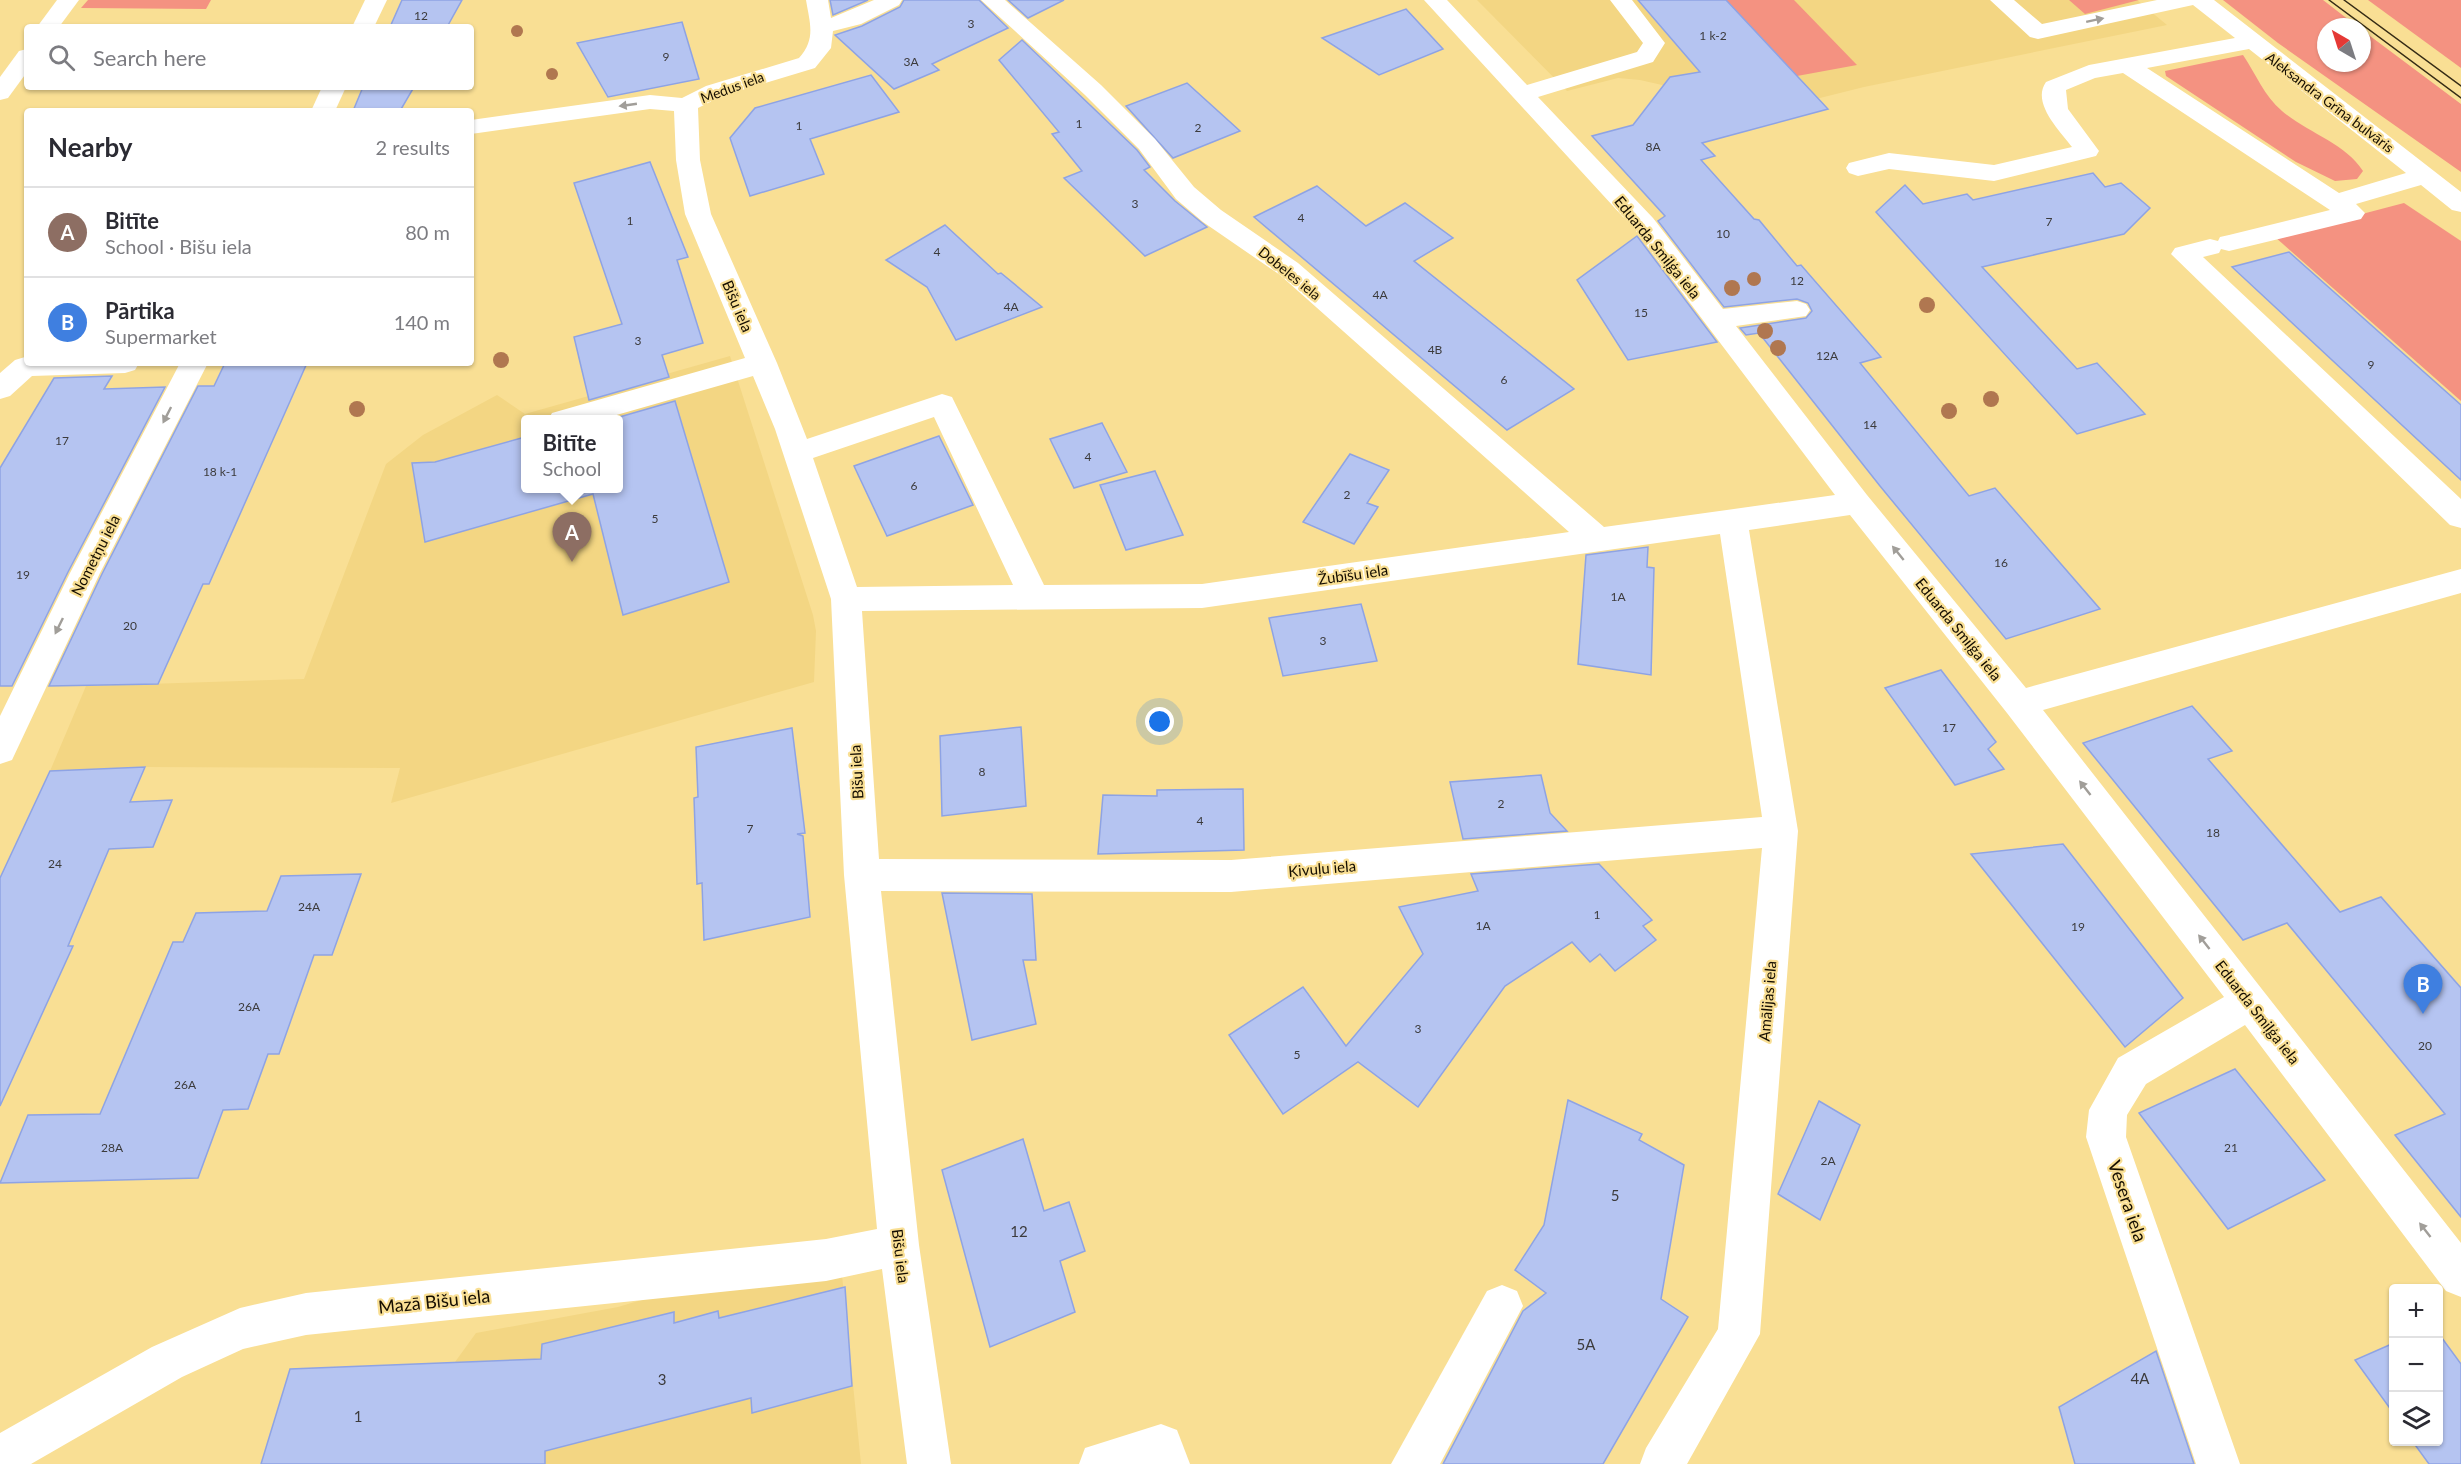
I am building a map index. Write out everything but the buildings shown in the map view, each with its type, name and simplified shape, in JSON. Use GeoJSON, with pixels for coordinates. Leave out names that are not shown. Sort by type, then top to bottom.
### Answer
{"type":"FeatureCollection","features":[{"type":"Feature","properties":{"kind":"street"},"geometry":{"type":"LineString","coordinates":[[50,24],[68,0]]}},
{"type":"Feature","properties":{"kind":"street"},"geometry":{"type":"LineString","coordinates":[[364,24],[376,0]]}},
{"type":"Feature","properties":{"kind":"street"},"geometry":{"type":"LineString","coordinates":[[817,0],[822,27],[853,20],[891,0]]}},
{"type":"Feature","properties":{"kind":"street","name":"Dobeles iela"},"geometry":{"type":"LineString","coordinates":[[992,0],[1093,90],[1147,144],[1185,193],[1212,216],[1289,270],[1598,539]]}},
{"type":"Feature","properties":{"kind":"street","name":"Eduarda Smiļģa iela"},"geometry":{"type":"LineString","coordinates":[[1435,0],[1644,225],[1857,503],[2019,703],[2461,1276]]}},
{"type":"Feature","properties":{"kind":"street"},"geometry":{"type":"LineString","coordinates":[[1522,94],[1645,57],[1654,43],[1621,0]]}},
{"type":"Feature","properties":{"kind":"street"},"geometry":{"type":"LineString","coordinates":[[2001,0],[2037,32],[2188,0]]}},
{"type":"Feature","properties":{"kind":"street","name":"Aleksandra Grīna bulvāris"},"geometry":{"type":"LineString","coordinates":[[2200,0],[2461,204]]}},
{"type":"Feature","properties":{"kind":"street","name":"Medus iela"},"geometry":{"type":"LineString","coordinates":[[474,127],[650,102],[686,105],[714,91],[807,63],[820,48],[822,27]]}},
{"type":"Feature","properties":{"kind":"street"},"geometry":{"type":"LineString","coordinates":[[1858,168],[1889,161],[1994,173],[2087,151],[2056,108],[2054,87],[2089,72],[2253,42]]}},
{"type":"Feature","properties":{"kind":"street"},"geometry":{"type":"LineString","coordinates":[[0,93],[24,60]]}},
{"type":"Feature","properties":{"kind":"street"},"geometry":{"type":"LineString","coordinates":[[2127,65],[2352,213],[2184,254],[2461,517]]}},
{"type":"Feature","properties":{"kind":"street"},"geometry":{"type":"LineString","coordinates":[[324,108],[333,90]]}},
{"type":"Feature","properties":{"kind":"street","name":"Bišu iela"},"geometry":{"type":"LineString","coordinates":[[686,105],[688,160],[698,214],[763,363],[797,453],[846,599],[862,875],[899,1245],[929,1464]]}},
{"type":"Feature","properties":{"kind":"street"},"geometry":{"type":"LineString","coordinates":[[2336,202],[2426,175]]}},
{"type":"Feature","properties":{"kind":"street"},"geometry":{"type":"LineString","coordinates":[[1716,319],[1797,310]]}},
{"type":"Feature","properties":{"kind":"street"},"geometry":{"type":"LineString","coordinates":[[580,415],[763,363]]}},
{"type":"Feature","properties":{"kind":"street"},"geometry":{"type":"LineString","coordinates":[[0,389],[25,367],[50,366]]}},
{"type":"Feature","properties":{"kind":"street","name":"Nometņu iela"},"geometry":{"type":"LineString","coordinates":[[0,750],[85,573],[192,366]]}},
{"type":"Feature","properties":{"kind":"street"},"geometry":{"type":"LineString","coordinates":[[797,453],[942,404],[1034,597]]}},
{"type":"Feature","properties":{"kind":"street","name":"Žubīšu iela"},"geometry":{"type":"LineString","coordinates":[[846,599],[1202,596],[1857,503]]}},
{"type":"Feature","properties":{"kind":"street","name":"Amālijas iela"},"geometry":{"type":"LineString","coordinates":[[1662,1464],[1739,1334],[1781,831],[1733,521]]}},
{"type":"Feature","properties":{"kind":"street"},"geometry":{"type":"LineString","coordinates":[[2019,703],[2461,581]]}},
{"type":"Feature","properties":{"kind":"street","name":"Ķivuļu iela"},"geometry":{"type":"LineString","coordinates":[[862,875],[1231,876],[1781,831]]}},
{"type":"Feature","properties":{"kind":"street","name":"Vesera iela"},"geometry":{"type":"LineString","coordinates":[[2218,1464],[2106,1137],[2106,1128],[2108,1110],[2132,1071],[2250,1002]]}},
{"type":"Feature","properties":{"kind":"street","name":"Mazā Bišu iela"},"geometry":{"type":"LineString","coordinates":[[0,1457],[167,1362],[240,1329],[306,1314],[826,1260],[899,1245]]}},
{"type":"Feature","properties":{"kind":"street"},"geometry":{"type":"LineString","coordinates":[[1423,1457],[1502,1306]]}},
{"type":"Feature","properties":{"kind":"street"},"geometry":{"type":"LineString","coordinates":[[1101,1464],[1161,1446],[1168,1464]]}},
{"type":"Feature","properties":{"kind":"shaded area"},"geometry":{"type":"Polygon","coordinates":[[[88,0],[211,0],[206,9],[81,8],[88,0]]]}},
{"type":"Feature","properties":{"kind":"shaded area"},"geometry":{"type":"Polygon","coordinates":[[[1477,0],[2137,0],[2167,25],[1864,87],[1772,110],[1640,80],[1618,78],[1567,91],[1477,0]]]}},
{"type":"Feature","properties":{"kind":"shaded area"},"geometry":{"type":"Polygon","coordinates":[[[1726,0],[1794,0],[1857,65],[1797,76],[1726,0]]]}},
{"type":"Feature","properties":{"kind":"shaded area"},"geometry":{"type":"Polygon","coordinates":[[[2069,0],[2139,0],[2085,14],[2069,0]]]}},
{"type":"Feature","properties":{"kind":"shaded area"},"geometry":{"type":"Polygon","coordinates":[[[2223,0],[2323,0],[2346,18],[2317,18],[2317,70],[2223,0]]]}},
{"type":"Feature","properties":{"kind":"shaded area"},"geometry":{"type":"Polygon","coordinates":[[[2368,0],[2461,0],[2461,68],[2368,0]]]}},
{"type":"Feature","properties":{"kind":"shaded area"},"geometry":{"type":"Polygon","coordinates":[[[2371,37],[2461,104],[2461,172],[2319,72],[2371,72],[2371,37]]]}},
{"type":"Feature","properties":{"kind":"shaded area"},"geometry":{"type":"Polygon","coordinates":[[[2243,55],[2265,92],[2282,111],[2355,161],[2363,171],[2357,179],[2335,181],[2296,162],[2166,76],[2165,71],[2243,55]]]}},
{"type":"Feature","properties":{"kind":"shaded area"},"geometry":{"type":"Polygon","coordinates":[[[2404,203],[2461,241],[2461,401],[2275,237],[2404,203]]]}},
{"type":"Feature","properties":{"kind":"shaded area"},"geometry":{"type":"Polygon","coordinates":[[[730,356],[813,615],[816,631],[814,682],[391,803],[400,768],[145,767],[50,771],[86,686],[304,679],[386,464],[423,435],[497,395],[525,414],[730,356]]]}},
{"type":"Feature","properties":{"kind":"shaded area"},"geometry":{"type":"Polygon","coordinates":[[[842,1275],[861,1464],[427,1464],[455,1362],[476,1333],[618,1307],[645,1299],[842,1275]]]}},
{"type":"Feature","properties":{"kind":"tram line"},"geometry":{"type":"LineString","coordinates":[[2329,0],[2461,98]]}},
{"type":"Feature","properties":{"kind":"tram line"},"geometry":{"type":"LineString","coordinates":[[2344,0],[2461,86]]}},
{"type":"Feature","properties":{"kind":"place","name":"Bitīte"},"geometry":{"type":"Point","coordinates":[572,562]}},
{"type":"Feature","properties":{"kind":"place","name":"Pārtika"},"geometry":{"type":"Point","coordinates":[2423,1014]}}]}
